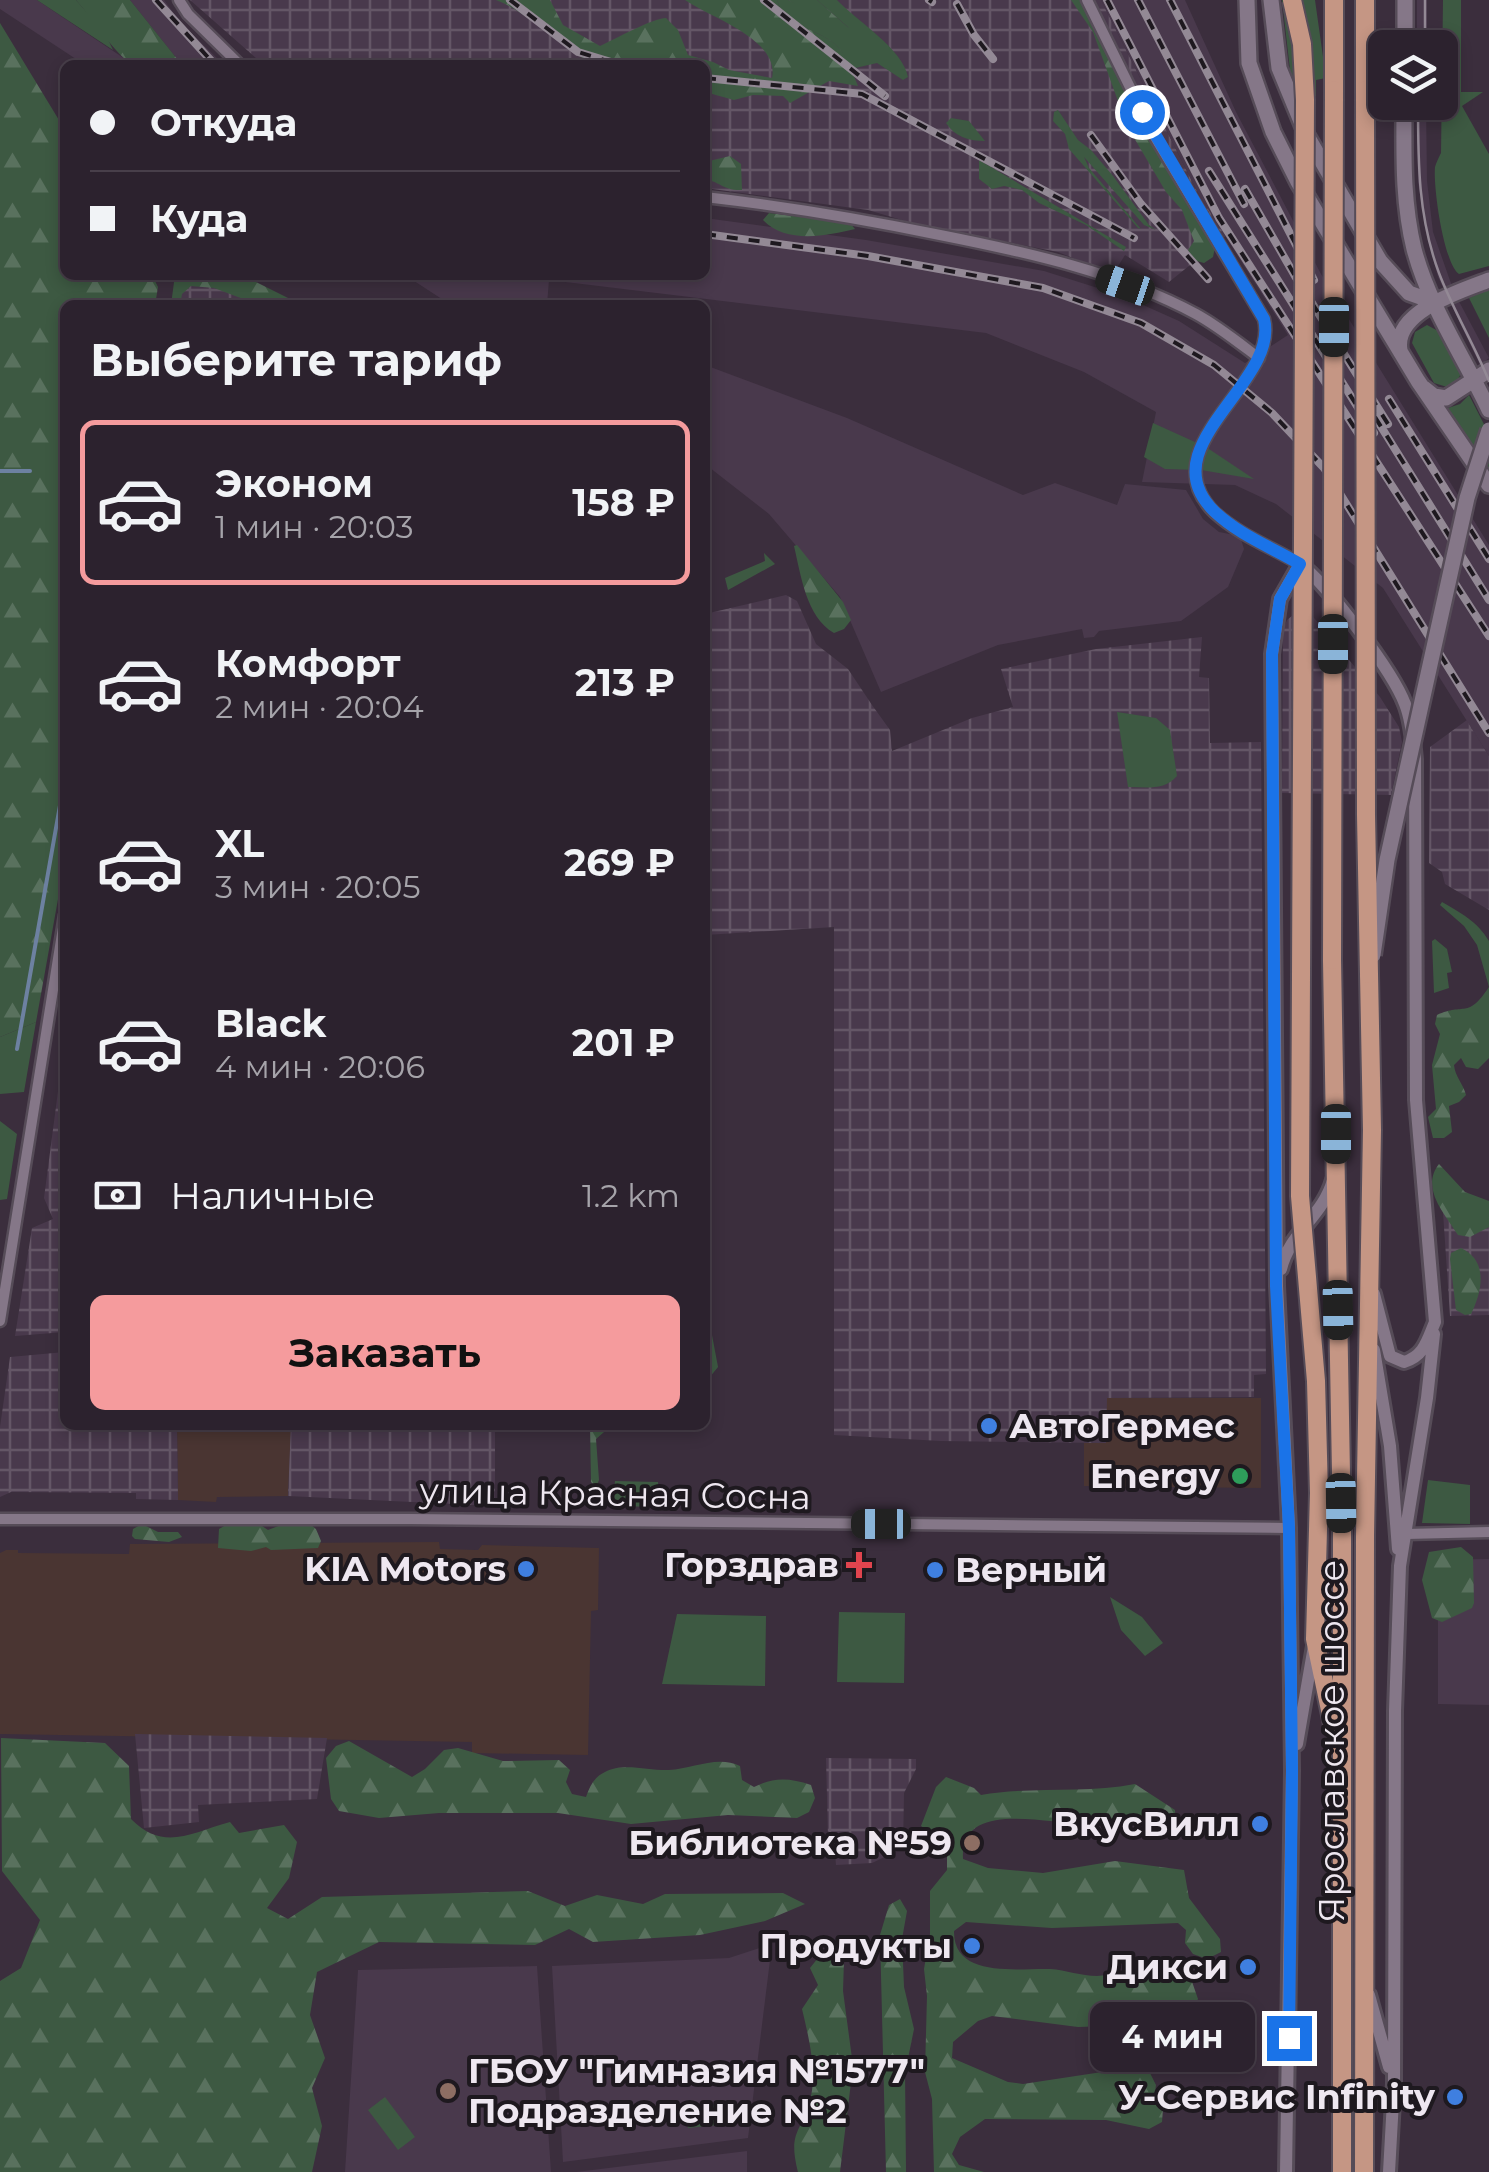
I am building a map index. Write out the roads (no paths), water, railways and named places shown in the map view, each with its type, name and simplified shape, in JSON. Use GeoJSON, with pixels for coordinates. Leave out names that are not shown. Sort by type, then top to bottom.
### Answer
{"type":"FeatureCollection","features":[{"type":"Feature","properties":{"kind":"main road"},"geometry":{"type":"LineString","coordinates":[[1247,0],[1249,63],[1273,132],[1298,182],[1418,381],[1489,484]]}},
{"type":"Feature","properties":{"kind":"main road"},"geometry":{"type":"LineString","coordinates":[[1271,0],[1279,68],[1308,136],[1380,261],[1409,292],[1434,302]]}},
{"type":"Feature","properties":{"kind":"main road"},"geometry":{"type":"LineString","coordinates":[[1292,0],[1302,44],[1304,100],[1300,1196],[1316,1380],[1319,1493],[1315,1640],[1342,1768]]}},
{"type":"Feature","properties":{"kind":"main road","name":"Ярославское шоссе"},"geometry":{"type":"LineString","coordinates":[[1334,0],[1332,960],[1342,1768],[1342,2172]]}},
{"type":"Feature","properties":{"kind":"main road","name":"Ярославское шоссе"},"geometry":{"type":"LineString","coordinates":[[1364,2172],[1372,1130],[1365,0]]}},
{"type":"Feature","properties":{"kind":"main road"},"geometry":{"type":"LineString","coordinates":[[1405,0],[1405,30]]}},
{"type":"Feature","properties":{"kind":"main road"},"geometry":{"type":"LineString","coordinates":[[1404,120],[1407,211],[1415,251],[1434,302],[1489,410]]}},
{"type":"Feature","properties":{"kind":"main road"},"geometry":{"type":"LineString","coordinates":[[1400,350],[1398,335],[1404,326],[1434,302],[1489,280]]}},
{"type":"Feature","properties":{"kind":"main road"},"geometry":{"type":"LineString","coordinates":[[1418,381],[1434,396],[1446,398],[1489,370]]}},
{"type":"Feature","properties":{"kind":"main road"},"geometry":{"type":"LineString","coordinates":[[1369,974],[1380,928],[1387,860],[1438,628],[1471,482],[1489,430]]}},
{"type":"Feature","properties":{"kind":"street"},"geometry":{"type":"LineString","coordinates":[[179,0],[235,60]]}},
{"type":"Feature","properties":{"kind":"street"},"geometry":{"type":"LineString","coordinates":[[1087,0],[1152,132],[1264,319],[1266,331],[1259,358],[1203,440],[1198,480],[1206,502],[1217,514],[1317,578],[1388,671],[1407,708],[1415,759],[1416,1100],[1434,1322],[1428,1398],[1400,1566]]}},
{"type":"Feature","properties":{"kind":"street"},"geometry":{"type":"LineString","coordinates":[[710,198],[856,218],[1054,261],[1151,294],[1198,315],[1259,358]]}},
{"type":"Feature","properties":{"kind":"street"},"geometry":{"type":"LineString","coordinates":[[1286,2171],[1292,1771],[1289,1528],[1276,1286],[1272,654],[1280,599],[1294,560]]}},
{"type":"Feature","properties":{"kind":"street"},"geometry":{"type":"LineString","coordinates":[[0,1320],[60,946]]}},
{"type":"Feature","properties":{"kind":"street"},"geometry":{"type":"LineString","coordinates":[[1276,1286],[1288,1246],[1319,1211],[1329,1194],[1336,1168]]}},
{"type":"Feature","properties":{"kind":"street"},"geometry":{"type":"LineString","coordinates":[[1370,1277],[1390,1356],[1404,1362],[1416,1358],[1425,1347],[1434,1322]]}},
{"type":"Feature","properties":{"kind":"street"},"geometry":{"type":"LineString","coordinates":[[1368,1314],[1390,1446],[1400,1566],[1394,2084],[1389,2172]]}},
{"type":"Feature","properties":{"kind":"street","name":"улица Красная Сосна"},"geometry":{"type":"LineString","coordinates":[[0,1519],[1289,1528]]}},
{"type":"Feature","properties":{"kind":"street"},"geometry":{"type":"LineString","coordinates":[[1406,1534],[1489,1532]]}},
{"type":"Feature","properties":{"kind":"street"},"geometry":{"type":"LineString","coordinates":[[1292,1771],[1315,1640]]}},
{"type":"Feature","properties":{"kind":"street"},"geometry":{"type":"LineString","coordinates":[[1363,1976],[1394,2084]]}},
{"type":"Feature","properties":{"kind":"waterway"},"geometry":{"type":"LineString","coordinates":[[0,471],[30,471]]}},
{"type":"Feature","properties":{"kind":"waterway"},"geometry":{"type":"LineString","coordinates":[[17,1049],[60,805]]}},
{"type":"Feature","properties":{"kind":"tram line"},"geometry":{"type":"LineString","coordinates":[[1425,0],[1425,30]]}},
{"type":"Feature","properties":{"kind":"tram line"},"geometry":{"type":"LineString","coordinates":[[1418,120],[1421,189],[1432,252],[1489,381]]}},
{"type":"Feature","properties":{"kind":"railway"},"geometry":{"type":"LineString","coordinates":[[156,0],[210,60]]}},
{"type":"Feature","properties":{"kind":"railway"},"geometry":{"type":"LineString","coordinates":[[510,0],[578,52],[604,60]]}},
{"type":"Feature","properties":{"kind":"railway"},"geometry":{"type":"LineString","coordinates":[[764,0],[885,96]]}},
{"type":"Feature","properties":{"kind":"railway"},"geometry":{"type":"LineString","coordinates":[[1107,0],[1219,218],[1489,636]]}},
{"type":"Feature","properties":{"kind":"railway"},"geometry":{"type":"LineString","coordinates":[[1138,0],[1244,204]]}},
{"type":"Feature","properties":{"kind":"railway"},"geometry":{"type":"LineString","coordinates":[[1170,0],[1314,280]]}},
{"type":"Feature","properties":{"kind":"railway"},"geometry":{"type":"LineString","coordinates":[[957,4],[993,59]]}},
{"type":"Feature","properties":{"kind":"railway"},"geometry":{"type":"LineString","coordinates":[[710,79],[862,94],[1134,238]]}},
{"type":"Feature","properties":{"kind":"railway"},"geometry":{"type":"LineString","coordinates":[[1091,135],[1141,204],[1208,279]]}},
{"type":"Feature","properties":{"kind":"railway"},"geometry":{"type":"LineString","coordinates":[[1209,171],[1374,433]]}},
{"type":"Feature","properties":{"kind":"railway"},"geometry":{"type":"LineString","coordinates":[[1245,189],[1388,424]]}},
{"type":"Feature","properties":{"kind":"railway"},"geometry":{"type":"LineString","coordinates":[[710,235],[868,256],[1043,288],[1141,323],[1214,365],[1272,413],[1324,468],[1489,733]]}},
{"type":"Feature","properties":{"kind":"railway"},"geometry":{"type":"LineString","coordinates":[[1389,399],[1489,559]]}},
{"type":"Feature","properties":{"kind":"railway"},"geometry":{"type":"LineString","coordinates":[[1375,417],[1489,600]]}},
{"type":"Feature","properties":{"kind":"place","name":"АвтоГермес"},"geometry":{"type":"Point","coordinates":[989,1426]}},
{"type":"Feature","properties":{"kind":"place","name":"Energy"},"geometry":{"type":"Point","coordinates":[1240,1476]}},
{"type":"Feature","properties":{"kind":"place","name":"Горздрав"},"geometry":{"type":"Point","coordinates":[859,1565]}},
{"type":"Feature","properties":{"kind":"place","name":"KIA Motors"},"geometry":{"type":"Point","coordinates":[526,1569]}},
{"type":"Feature","properties":{"kind":"place","name":"Верный"},"geometry":{"type":"Point","coordinates":[935,1570]}},
{"type":"Feature","properties":{"kind":"place","name":"ВкусВилл"},"geometry":{"type":"Point","coordinates":[1260,1824]}},
{"type":"Feature","properties":{"kind":"place","name":"Библиотека №59"},"geometry":{"type":"Point","coordinates":[972,1843]}},
{"type":"Feature","properties":{"kind":"place","name":"Продукты"},"geometry":{"type":"Point","coordinates":[972,1946]}},
{"type":"Feature","properties":{"kind":"place","name":"Дикси"},"geometry":{"type":"Point","coordinates":[1248,1967]}},
{"type":"Feature","properties":{"kind":"place","name":"ГБОУ \"Гимназия №1577\" Подразделение №2"},"geometry":{"type":"Point","coordinates":[448,2091]}},
{"type":"Feature","properties":{"kind":"place","name":"У-Сервис Infinity"},"geometry":{"type":"Point","coordinates":[1455,2097]}}]}
